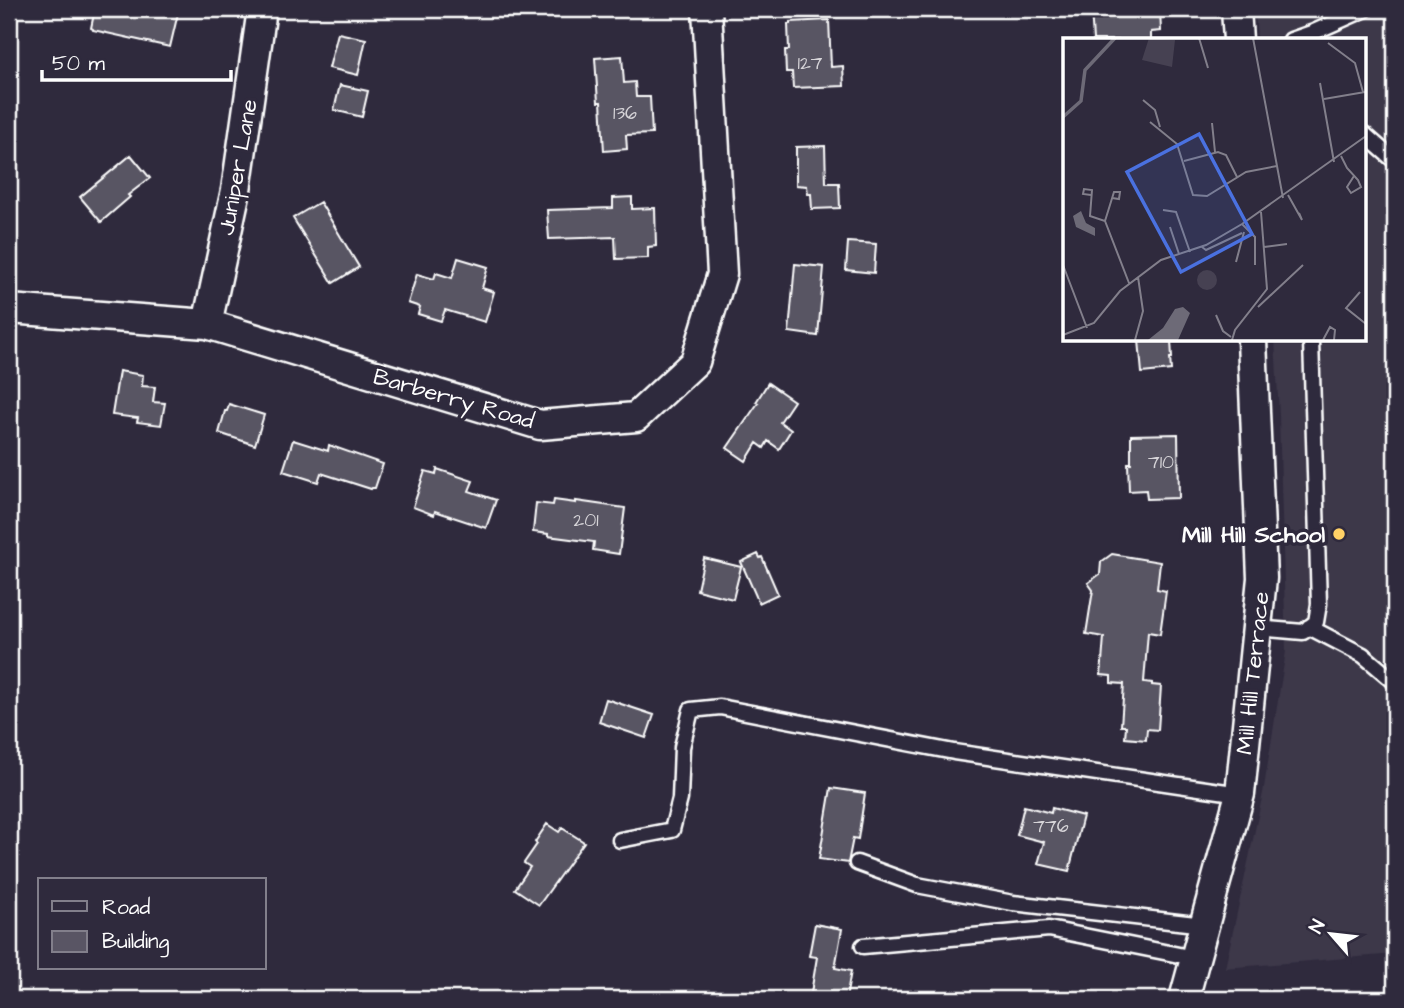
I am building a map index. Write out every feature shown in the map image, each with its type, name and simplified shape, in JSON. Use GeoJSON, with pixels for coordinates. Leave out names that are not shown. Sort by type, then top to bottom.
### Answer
{"type":"FeatureCollection","features":[{"type":"Feature","properties":{"kind":"street","name":"Juniper Lane"},"geometry":{"type":"LineString","coordinates":[[207,324],[236,190],[262,9]]}},
{"type":"Feature","properties":{"kind":"street","name":"Barberry Road"},"geometry":{"type":"LineString","coordinates":[[9,309],[207,324],[540,425],[636,417],[695,362],[722,274],[707,9]]}},
{"type":"Feature","properties":{"kind":"street"},"geometry":{"type":"LineString","coordinates":[[1236,9],[1238,38]]}},
{"type":"Feature","properties":{"kind":"street","name":"Mill Hill Terrace"},"geometry":{"type":"LineString","coordinates":[[1184,999],[1240,794],[1262,578],[1252,341]]}},
{"type":"Feature","properties":{"kind":"lane"},"geometry":{"type":"LineString","coordinates":[[1316,36],[1366,9]]}},
{"type":"Feature","properties":{"kind":"lane"},"geometry":{"type":"LineString","coordinates":[[1366,136],[1395,161]]}},
{"type":"Feature","properties":{"kind":"lane"},"geometry":{"type":"LineString","coordinates":[[1257,628],[1303,632],[1316,622],[1319,604],[1311,341]]}},
{"type":"Feature","properties":{"kind":"lane"},"geometry":{"type":"LineString","coordinates":[[1309,627],[1363,654],[1395,682]]}},
{"type":"Feature","properties":{"kind":"lane"},"geometry":{"type":"LineString","coordinates":[[620,840],[671,830],[680,799],[682,747],[691,710],[720,707],[954,752],[1240,794]]}},
{"type":"Feature","properties":{"kind":"lane"},"geometry":{"type":"LineString","coordinates":[[857,863],[917,885],[999,901],[1204,925]]}},
{"type":"Feature","properties":{"kind":"lane"},"geometry":{"type":"LineString","coordinates":[[863,946],[1049,929],[1194,958]]}},
{"type":"Feature","properties":{"kind":"shaded area","name":"Mill Hill School"},"geometry":{"type":"Polygon","coordinates":[[[1255,9],[1395,9],[1395,954],[1225,968],[1263,793],[1286,651],[1275,341],[1366,341],[1366,38],[1257,38],[1255,9]]]}},
{"type":"Feature","properties":{"kind":"building"},"geometry":{"type":"Polygon","coordinates":[[[95,9],[179,9],[170,47],[93,30],[91,28],[95,9]]]}},
{"type":"Feature","properties":{"kind":"building"},"geometry":{"type":"Polygon","coordinates":[[[1091,9],[1160,9],[1161,31],[1151,32],[1151,38],[1093,38],[1091,9]]]}},
{"type":"Feature","properties":{"kind":"building"},"geometry":{"type":"Polygon","coordinates":[[[829,20],[831,67],[843,66],[844,86],[793,88],[792,72],[786,72],[788,24],[829,20]]]}},
{"type":"Feature","properties":{"kind":"building"},"geometry":{"type":"Polygon","coordinates":[[[338,33],[366,39],[358,75],[329,68],[338,33]]]}},
{"type":"Feature","properties":{"kind":"building"},"geometry":{"type":"Polygon","coordinates":[[[622,56],[624,83],[635,82],[636,97],[650,97],[652,134],[626,135],[627,149],[604,151],[595,58],[622,56]]]}},
{"type":"Feature","properties":{"kind":"building"},"geometry":{"type":"Polygon","coordinates":[[[340,85],[368,91],[362,117],[334,110],[340,85]]]}},
{"type":"Feature","properties":{"kind":"building"},"geometry":{"type":"Polygon","coordinates":[[[825,146],[826,183],[839,183],[840,208],[812,209],[811,194],[808,194],[807,186],[796,185],[796,147],[825,146]]]}},
{"type":"Feature","properties":{"kind":"building"},"geometry":{"type":"Polygon","coordinates":[[[131,155],[150,178],[101,222],[80,197],[131,155]]]}},
{"type":"Feature","properties":{"kind":"building"},"geometry":{"type":"Polygon","coordinates":[[[632,197],[632,209],[655,208],[656,246],[648,247],[648,258],[616,259],[615,237],[549,239],[547,210],[613,208],[613,198],[632,197]]]}},
{"type":"Feature","properties":{"kind":"building"},"geometry":{"type":"Polygon","coordinates":[[[320,202],[359,267],[333,283],[293,218],[320,202]]]}},
{"type":"Feature","properties":{"kind":"building"},"geometry":{"type":"Polygon","coordinates":[[[848,242],[876,244],[874,273],[846,270],[848,242]]]}},
{"type":"Feature","properties":{"kind":"building"},"geometry":{"type":"Polygon","coordinates":[[[458,258],[488,267],[482,288],[494,292],[485,322],[445,310],[441,321],[418,314],[420,307],[408,303],[417,274],[434,279],[436,273],[452,278],[458,258]]]}},
{"type":"Feature","properties":{"kind":"building"},"geometry":{"type":"Polygon","coordinates":[[[795,264],[824,267],[818,336],[789,332],[795,264]]]}},
{"type":"Feature","properties":{"kind":"building"},"geometry":{"type":"Polygon","coordinates":[[[1139,341],[1171,341],[1171,370],[1142,373],[1139,341]]]}},
{"type":"Feature","properties":{"kind":"building"},"geometry":{"type":"Polygon","coordinates":[[[119,371],[143,375],[142,386],[155,387],[153,402],[165,403],[161,425],[137,422],[138,418],[112,415],[119,371]]]}},
{"type":"Feature","properties":{"kind":"building"},"geometry":{"type":"Polygon","coordinates":[[[768,383],[794,401],[780,422],[791,430],[779,449],[768,441],[764,448],[757,443],[746,461],[727,448],[758,403],[756,402],[768,383]]]}},
{"type":"Feature","properties":{"kind":"building"},"geometry":{"type":"Polygon","coordinates":[[[229,404],[264,415],[255,445],[219,433],[229,404]]]}},
{"type":"Feature","properties":{"kind":"building"},"geometry":{"type":"Polygon","coordinates":[[[1178,434],[1179,498],[1147,499],[1146,490],[1129,491],[1131,435],[1178,434]]]}},
{"type":"Feature","properties":{"kind":"building"},"geometry":{"type":"Polygon","coordinates":[[[293,440],[328,451],[329,445],[383,464],[375,488],[321,473],[318,482],[283,471],[293,440]]]}},
{"type":"Feature","properties":{"kind":"building"},"geometry":{"type":"Polygon","coordinates":[[[437,469],[473,481],[469,491],[496,500],[486,528],[435,511],[434,515],[413,507],[425,471],[436,474],[437,469]]]}},
{"type":"Feature","properties":{"kind":"building"},"geometry":{"type":"Polygon","coordinates":[[[554,500],[625,508],[619,554],[593,550],[594,542],[533,532],[536,503],[553,505],[554,500]]]}},
{"type":"Feature","properties":{"kind":"building"},"geometry":{"type":"Polygon","coordinates":[[[758,554],[762,557],[778,594],[759,603],[741,562],[758,554]]]}},
{"type":"Feature","properties":{"kind":"building"},"geometry":{"type":"Polygon","coordinates":[[[1112,554],[1160,562],[1157,589],[1166,591],[1160,634],[1148,632],[1144,682],[1161,686],[1158,730],[1147,729],[1146,740],[1125,738],[1126,726],[1121,726],[1124,684],[1111,683],[1111,676],[1101,675],[1104,637],[1086,634],[1093,590],[1088,583],[1100,574],[1101,562],[1112,554]]]}},
{"type":"Feature","properties":{"kind":"building"},"geometry":{"type":"Polygon","coordinates":[[[704,558],[741,567],[733,599],[697,590],[704,558]]]}},
{"type":"Feature","properties":{"kind":"building"},"geometry":{"type":"Polygon","coordinates":[[[606,699],[654,715],[646,738],[599,722],[606,699]]]}},
{"type":"Feature","properties":{"kind":"building"},"geometry":{"type":"Polygon","coordinates":[[[831,788],[865,793],[858,839],[853,838],[848,863],[819,859],[831,788]]]}},
{"type":"Feature","properties":{"kind":"building"},"geometry":{"type":"Polygon","coordinates":[[[1024,806],[1051,813],[1052,808],[1083,816],[1069,871],[1038,864],[1044,842],[1017,835],[1024,806]]]}},
{"type":"Feature","properties":{"kind":"building"},"geometry":{"type":"Polygon","coordinates":[[[547,824],[559,832],[562,828],[584,842],[539,905],[515,889],[530,867],[524,863],[547,824]]]}},
{"type":"Feature","properties":{"kind":"building"},"geometry":{"type":"Polygon","coordinates":[[[815,924],[842,929],[835,968],[851,971],[846,999],[810,999],[817,957],[809,956],[815,924]]]}},
{"type":"Feature","properties":{"kind":"place","name":"Mill Hill School"},"geometry":{"type":"Point","coordinates":[1339,534]}}]}
